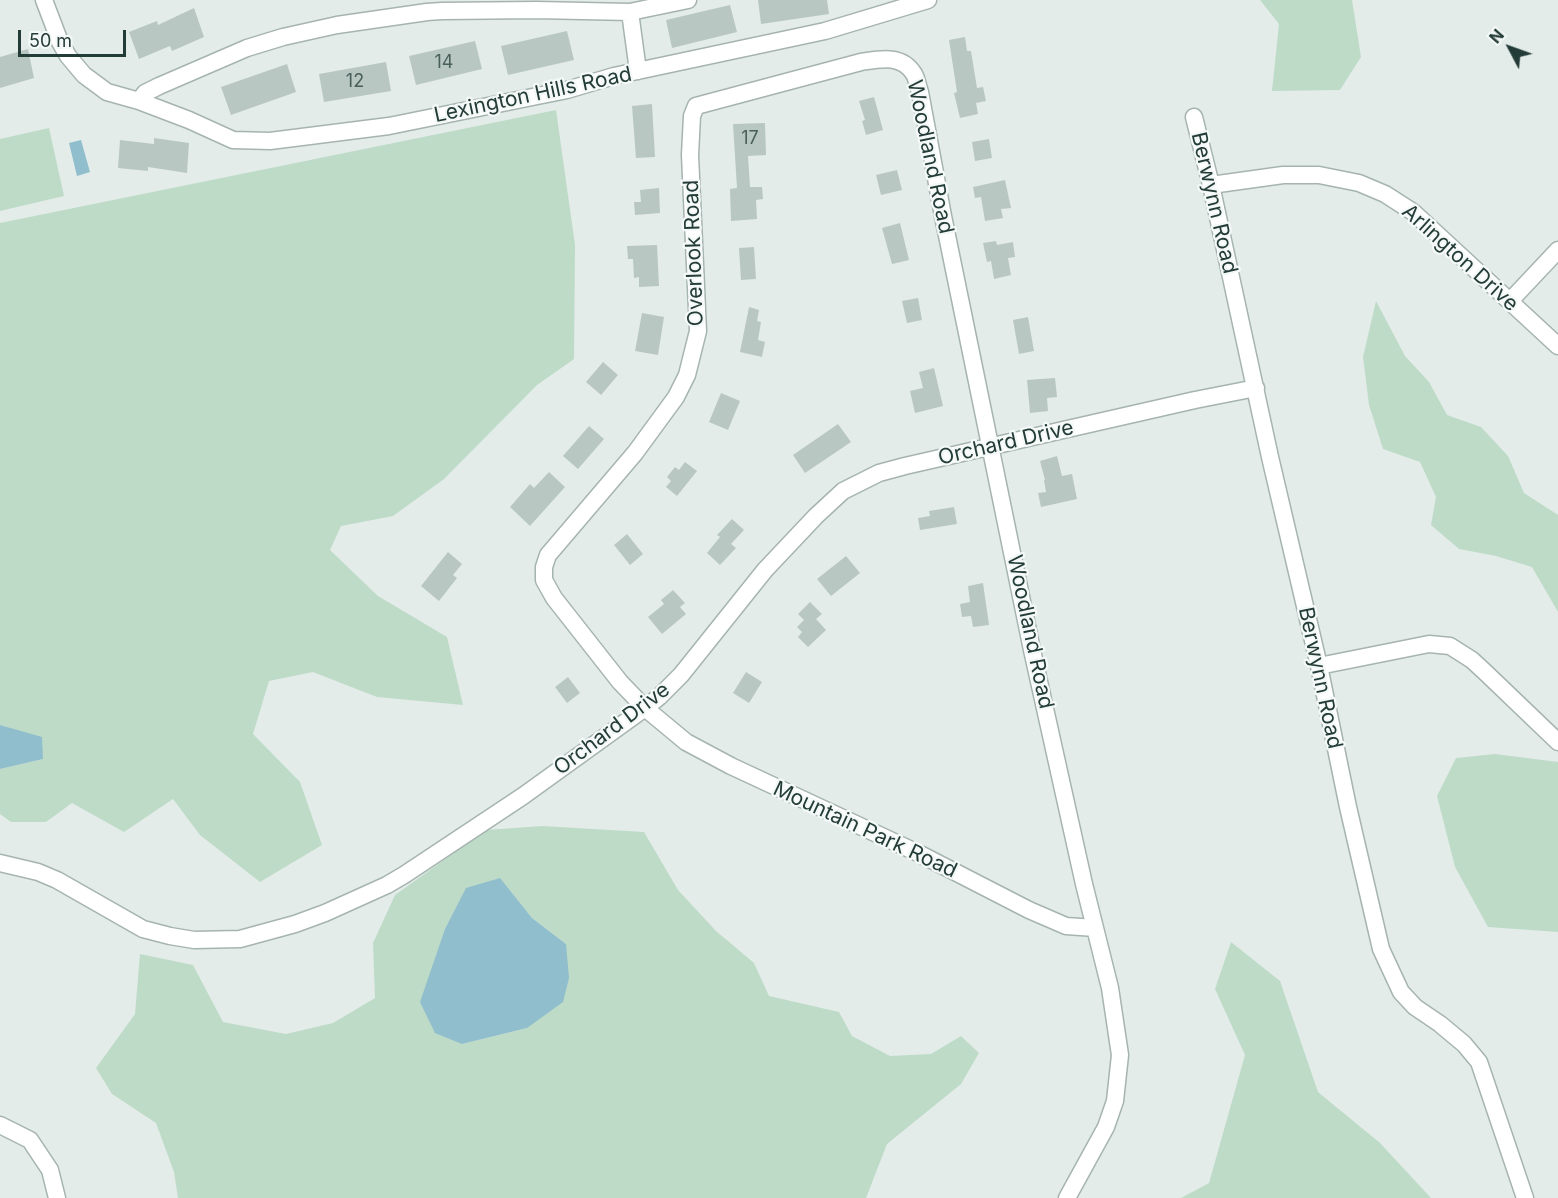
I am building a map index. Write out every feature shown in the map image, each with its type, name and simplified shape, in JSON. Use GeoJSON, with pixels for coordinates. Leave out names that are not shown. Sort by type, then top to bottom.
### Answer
{"type":"FeatureCollection","features":[{"type":"Feature","properties":{"kind":"street","name":"Lexington Hills Road"},"geometry":{"type":"LineString","coordinates":[[44,0],[63,48],[84,75],[107,92],[139,101],[234,140],[270,141],[389,126],[567,90],[614,76],[825,31],[928,0]]}},
{"type":"Feature","properties":{"kind":"street"},"geometry":{"type":"LineString","coordinates":[[139,101],[145,93],[159,86],[248,48],[283,37],[337,25],[427,12],[446,6],[542,5],[630,12],[688,0]]}},
{"type":"Feature","properties":{"kind":"street"},"geometry":{"type":"LineString","coordinates":[[630,12],[638,71]]}},
{"type":"Feature","properties":{"kind":"street","name":"Overlook Road"},"geometry":{"type":"LineString","coordinates":[[645,708],[620,682],[554,598],[544,580],[544,567],[548,555],[642,444],[676,397],[687,375],[698,331],[690,155],[692,116],[696,106],[861,62],[887,58],[903,62]]}},
{"type":"Feature","properties":{"kind":"street","name":"Woodland Road"},"geometry":{"type":"LineString","coordinates":[[903,62],[914,74],[920,92],[943,216],[1032,650],[1084,884],[1110,988],[1120,1055],[1115,1101],[1106,1127],[1067,1198]]}},
{"type":"Feature","properties":{"kind":"street","name":"Berwynn Road"},"geometry":{"type":"LineString","coordinates":[[1194,117],[1381,949],[1401,992],[1415,1007],[1464,1044],[1479,1062],[1525,1198]]}},
{"type":"Feature","properties":{"kind":"street","name":"Arlington Drive"},"geometry":{"type":"LineString","coordinates":[[1211,185],[1283,175],[1319,175],[1359,183],[1385,194],[1413,212],[1558,346]]}},
{"type":"Feature","properties":{"kind":"street"},"geometry":{"type":"LineString","coordinates":[[1510,301],[1558,250]]}},
{"type":"Feature","properties":{"kind":"street","name":"Orchard Drive"},"geometry":{"type":"LineString","coordinates":[[0,863],[38,872],[57,880],[143,929],[194,940],[240,939],[325,913],[404,875],[523,796],[659,697],[681,675],[765,570],[843,491],[879,473],[1256,388]]}},
{"type":"Feature","properties":{"kind":"street"},"geometry":{"type":"LineString","coordinates":[[1319,666],[1429,644],[1450,646],[1472,660],[1558,742]]}},
{"type":"Feature","properties":{"kind":"street","name":"Mountain Park Road"},"geometry":{"type":"LineString","coordinates":[[645,708],[686,742],[731,766],[925,857],[1029,910],[1066,926],[1095,928]]}},
{"type":"Feature","properties":{"kind":"street"},"geometry":{"type":"LineString","coordinates":[[0,1125],[30,1140],[50,1170],[57,1198]]}},
{"type":"Feature","properties":{"kind":"green space"},"geometry":{"type":"Polygon","coordinates":[[[1260,0],[1352,0],[1361,57],[1340,90],[1272,91],[1279,24],[1260,0]]]}},
{"type":"Feature","properties":{"kind":"green space"},"geometry":{"type":"Polygon","coordinates":[[[556,110],[575,245],[574,359],[537,385],[444,479],[393,516],[341,526],[330,550],[378,596],[447,637],[463,705],[377,697],[313,672],[269,681],[253,734],[300,782],[322,845],[260,882],[200,835],[173,799],[124,832],[72,803],[46,822],[11,822],[0,814],[0,769],[43,759],[10,728],[0,725],[0,223],[556,110]]]}},
{"type":"Feature","properties":{"kind":"green space"},"geometry":{"type":"Polygon","coordinates":[[[49,128],[64,196],[0,211],[0,139],[49,128]]]}},
{"type":"Feature","properties":{"kind":"green space"},"geometry":{"type":"Polygon","coordinates":[[[1376,301],[1405,356],[1429,382],[1447,415],[1481,427],[1508,456],[1524,493],[1558,515],[1558,612],[1532,567],[1496,556],[1459,549],[1431,525],[1436,497],[1420,462],[1383,449],[1369,405],[1363,357],[1376,301]]]}},
{"type":"Feature","properties":{"kind":"green space"},"geometry":{"type":"Polygon","coordinates":[[[1495,754],[1558,762],[1558,932],[1488,927],[1455,867],[1437,796],[1456,758],[1495,754]]]}},
{"type":"Feature","properties":{"kind":"green space"},"geometry":{"type":"Polygon","coordinates":[[[542,826],[644,832],[678,890],[716,931],[754,963],[769,996],[839,1012],[852,1036],[890,1056],[931,1054],[961,1036],[979,1053],[961,1084],[887,1144],[866,1198],[178,1198],[174,1172],[156,1123],[112,1094],[96,1068],[135,1014],[140,954],[193,965],[223,1022],[286,1034],[333,1023],[375,998],[373,943],[395,895],[486,830],[542,826]],[[500,879],[462,1044],[527,1028],[566,944],[532,918],[500,879]]]}},
{"type":"Feature","properties":{"kind":"green space"},"geometry":{"type":"Polygon","coordinates":[[[1231,942],[1280,981],[1318,1092],[1380,1143],[1431,1198],[1181,1198],[1209,1183],[1245,1055],[1215,989],[1231,942]]]}},
{"type":"Feature","properties":{"kind":"water"},"geometry":{"type":"Polygon","coordinates":[[[81,140],[90,172],[77,176],[69,143],[81,140]]]}},
{"type":"Feature","properties":{"kind":"water"},"geometry":{"type":"Polygon","coordinates":[[[0,725],[42,737],[43,759],[0,769],[0,725]]]}},
{"type":"Feature","properties":{"kind":"water"},"geometry":{"type":"Polygon","coordinates":[[[500,878],[532,918],[566,944],[569,978],[563,1002],[527,1028],[462,1044],[435,1033],[420,1002],[445,929],[466,888],[500,878]]]}},
{"type":"Feature","properties":{"kind":"building"},"geometry":{"type":"Polygon","coordinates":[[[758,0],[827,0],[829,14],[761,24],[758,0]]]}},
{"type":"Feature","properties":{"kind":"building"},"geometry":{"type":"Polygon","coordinates":[[[730,5],[737,32],[672,48],[666,20],[730,5]]]}},
{"type":"Feature","properties":{"kind":"building"},"geometry":{"type":"Polygon","coordinates":[[[194,8],[204,37],[172,51],[170,46],[139,59],[129,32],[157,21],[158,25],[194,8]]]}},
{"type":"Feature","properties":{"kind":"building"},"geometry":{"type":"Polygon","coordinates":[[[567,31],[574,60],[508,75],[501,46],[567,31]]]}},
{"type":"Feature","properties":{"kind":"building"},"geometry":{"type":"Polygon","coordinates":[[[965,37],[967,51],[971,51],[977,88],[983,87],[986,101],[976,103],[978,114],[960,118],[954,93],[957,92],[949,40],[965,37]]]}},
{"type":"Feature","properties":{"kind":"building"},"geometry":{"type":"Polygon","coordinates":[[[475,41],[482,69],[416,85],[409,56],[475,41]]]}},
{"type":"Feature","properties":{"kind":"building"},"geometry":{"type":"Polygon","coordinates":[[[28,49],[34,78],[0,88],[0,57],[28,49]]]}},
{"type":"Feature","properties":{"kind":"building"},"geometry":{"type":"Polygon","coordinates":[[[386,62],[391,91],[324,102],[319,74],[386,62]]]}},
{"type":"Feature","properties":{"kind":"building"},"geometry":{"type":"Polygon","coordinates":[[[287,64],[296,92],[231,115],[221,87],[287,64]]]}},
{"type":"Feature","properties":{"kind":"building"},"geometry":{"type":"Polygon","coordinates":[[[874,97],[883,130],[866,135],[862,121],[865,120],[859,101],[874,97]]]}},
{"type":"Feature","properties":{"kind":"building"},"geometry":{"type":"Polygon","coordinates":[[[652,104],[655,157],[636,158],[632,106],[652,104]]]}},
{"type":"Feature","properties":{"kind":"building"},"geometry":{"type":"Polygon","coordinates":[[[765,123],[766,155],[748,156],[750,187],[762,187],[763,199],[756,200],[757,219],[731,221],[730,189],[737,188],[733,124],[765,123]]]}},
{"type":"Feature","properties":{"kind":"building"},"geometry":{"type":"Polygon","coordinates":[[[154,138],[189,143],[187,173],[148,167],[148,171],[118,168],[120,140],[154,144],[154,138]]]}},
{"type":"Feature","properties":{"kind":"building"},"geometry":{"type":"Polygon","coordinates":[[[989,139],[992,158],[975,161],[972,142],[989,139]]]}},
{"type":"Feature","properties":{"kind":"building"},"geometry":{"type":"Polygon","coordinates":[[[897,170],[902,190],[881,195],[876,175],[897,170]]]}},
{"type":"Feature","properties":{"kind":"building"},"geometry":{"type":"Polygon","coordinates":[[[1005,180],[1011,208],[1001,209],[1003,218],[985,221],[981,197],[975,198],[973,187],[1005,180]]]}},
{"type":"Feature","properties":{"kind":"building"},"geometry":{"type":"Polygon","coordinates":[[[659,188],[660,213],[635,215],[634,202],[641,202],[640,190],[659,188]]]}},
{"type":"Feature","properties":{"kind":"building"},"geometry":{"type":"Polygon","coordinates":[[[900,223],[909,260],[892,264],[882,228],[900,223]]]}},
{"type":"Feature","properties":{"kind":"building"},"geometry":{"type":"Polygon","coordinates":[[[996,241],[997,245],[1013,242],[1015,257],[1008,258],[1011,275],[994,279],[991,261],[987,262],[983,243],[996,241]]]}},
{"type":"Feature","properties":{"kind":"building"},"geometry":{"type":"Polygon","coordinates":[[[657,245],[659,286],[639,287],[639,277],[634,278],[633,259],[628,259],[627,246],[657,245]]]}},
{"type":"Feature","properties":{"kind":"building"},"geometry":{"type":"Polygon","coordinates":[[[754,247],[756,279],[741,280],[739,248],[754,247]]]}},
{"type":"Feature","properties":{"kind":"building"},"geometry":{"type":"Polygon","coordinates":[[[918,298],[922,320],[907,323],[902,301],[918,298]]]}},
{"type":"Feature","properties":{"kind":"building"},"geometry":{"type":"Polygon","coordinates":[[[749,307],[759,310],[757,321],[761,322],[758,340],[765,342],[762,357],[740,352],[749,307]]]}},
{"type":"Feature","properties":{"kind":"building"},"geometry":{"type":"Polygon","coordinates":[[[642,313],[664,317],[658,355],[635,351],[642,313]]]}},
{"type":"Feature","properties":{"kind":"building"},"geometry":{"type":"Polygon","coordinates":[[[1028,317],[1034,351],[1019,354],[1013,320],[1028,317]]]}},
{"type":"Feature","properties":{"kind":"building"},"geometry":{"type":"Polygon","coordinates":[[[603,362],[618,375],[601,395],[586,382],[603,362]]]}},
{"type":"Feature","properties":{"kind":"building"},"geometry":{"type":"Polygon","coordinates":[[[934,368],[943,406],[915,413],[910,391],[923,388],[919,372],[934,368]]]}},
{"type":"Feature","properties":{"kind":"building"},"geometry":{"type":"Polygon","coordinates":[[[1055,378],[1057,397],[1047,398],[1048,411],[1030,413],[1027,380],[1055,378]]]}},
{"type":"Feature","properties":{"kind":"building"},"geometry":{"type":"Polygon","coordinates":[[[721,393],[740,401],[728,430],[709,422],[721,393]]]}},
{"type":"Feature","properties":{"kind":"building"},"geometry":{"type":"Polygon","coordinates":[[[838,424],[851,442],[805,473],[793,455],[838,424]]]}},
{"type":"Feature","properties":{"kind":"building"},"geometry":{"type":"Polygon","coordinates":[[[589,426],[604,439],[578,469],[563,456],[589,426]]]}},
{"type":"Feature","properties":{"kind":"building"},"geometry":{"type":"Polygon","coordinates":[[[1057,456],[1062,476],[1072,474],[1077,499],[1041,507],[1038,493],[1046,492],[1040,461],[1057,456]]]}},
{"type":"Feature","properties":{"kind":"building"},"geometry":{"type":"Polygon","coordinates":[[[685,462],[697,471],[677,496],[666,487],[671,481],[667,477],[675,467],[679,470],[685,462]]]}},
{"type":"Feature","properties":{"kind":"building"},"geometry":{"type":"Polygon","coordinates":[[[549,472],[565,487],[530,526],[510,507],[530,484],[534,488],[549,472]]]}},
{"type":"Feature","properties":{"kind":"building"},"geometry":{"type":"Polygon","coordinates":[[[954,507],[957,524],[920,530],[918,518],[930,516],[929,511],[954,507]]]}},
{"type":"Feature","properties":{"kind":"building"},"geometry":{"type":"Polygon","coordinates":[[[732,519],[744,530],[731,544],[736,548],[720,565],[707,553],[720,537],[717,535],[732,519]]]}},
{"type":"Feature","properties":{"kind":"building"},"geometry":{"type":"Polygon","coordinates":[[[627,534],[643,554],[630,565],[614,545],[627,534]]]}},
{"type":"Feature","properties":{"kind":"building"},"geometry":{"type":"Polygon","coordinates":[[[448,552],[462,564],[453,575],[457,578],[439,601],[421,586],[448,552]]]}},
{"type":"Feature","properties":{"kind":"building"},"geometry":{"type":"Polygon","coordinates":[[[846,556],[860,573],[831,596],[817,579],[846,556]]]}},
{"type":"Feature","properties":{"kind":"building"},"geometry":{"type":"Polygon","coordinates":[[[983,583],[989,625],[973,627],[971,616],[962,617],[960,604],[970,602],[968,586],[983,583]]]}},
{"type":"Feature","properties":{"kind":"building"},"geometry":{"type":"Polygon","coordinates":[[[673,590],[685,603],[680,607],[686,614],[662,634],[648,617],[664,604],[661,600],[673,590]]]}},
{"type":"Feature","properties":{"kind":"building"},"geometry":{"type":"Polygon","coordinates":[[[810,602],[822,614],[816,619],[826,630],[808,647],[798,637],[802,632],[797,627],[804,620],[798,614],[810,602]]]}},
{"type":"Feature","properties":{"kind":"building"},"geometry":{"type":"Polygon","coordinates":[[[746,672],[762,682],[749,703],[733,693],[746,672]]]}},
{"type":"Feature","properties":{"kind":"building"},"geometry":{"type":"Polygon","coordinates":[[[568,677],[580,693],[567,703],[555,687],[568,677]]]}}]}
